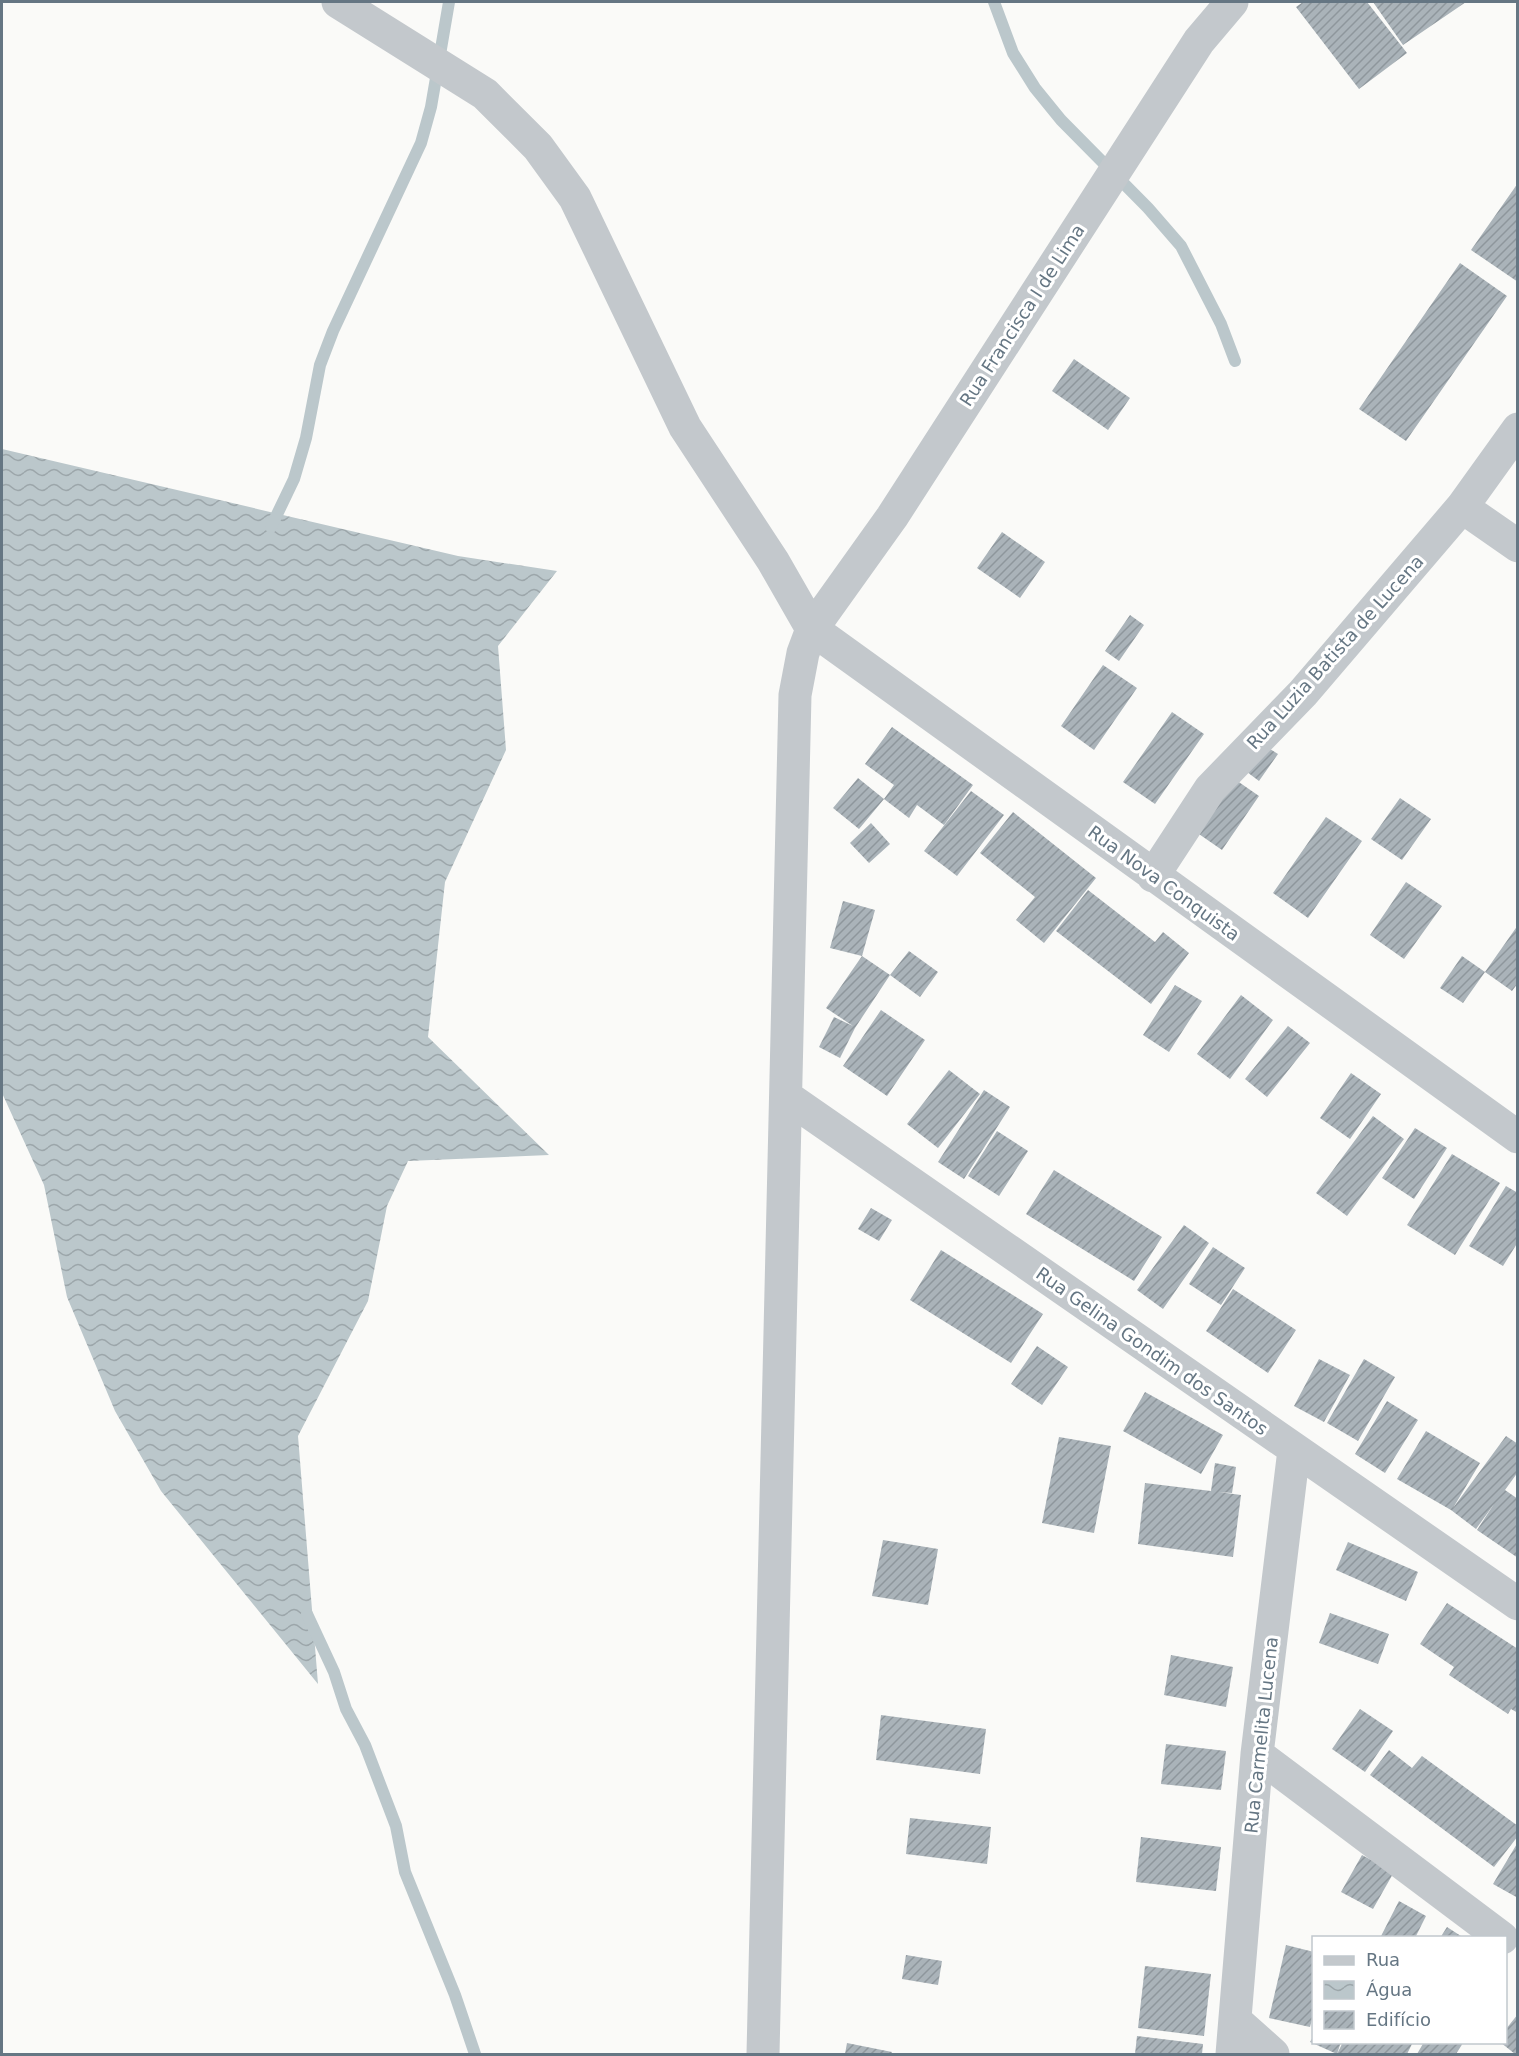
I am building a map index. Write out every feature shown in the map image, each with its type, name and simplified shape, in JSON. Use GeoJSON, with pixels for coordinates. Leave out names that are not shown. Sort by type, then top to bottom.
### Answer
{"type":"FeatureCollection","features":[{"type":"Feature","properties":{"kind":"street"},"geometry":{"type":"LineString","coordinates":[[338,2],[485,94],[538,147],[575,198],[685,428],[773,561],[812,629]]}},
{"type":"Feature","properties":{"kind":"street","name":"Rua Francisca I de Lima"},"geometry":{"type":"LineString","coordinates":[[763,2055],[795,695],[803,653],[812,629],[892,517],[1200,41],[1232,2]]}},
{"type":"Feature","properties":{"kind":"street","name":"Rua Luzia Batista de Lucena"},"geometry":{"type":"LineString","coordinates":[[1153,876],[1210,789],[1303,693],[1462,507],[1518,429]]}},
{"type":"Feature","properties":{"kind":"street"},"geometry":{"type":"LineString","coordinates":[[1462,507],[1518,546]]}},
{"type":"Feature","properties":{"kind":"street","name":"Rua Nova Conquista"},"geometry":{"type":"LineString","coordinates":[[812,629],[1518,1137]]}},
{"type":"Feature","properties":{"kind":"street","name":"Rua Gelina Gondim dos Santos"},"geometry":{"type":"LineString","coordinates":[[787,1097],[1518,1604]]}},
{"type":"Feature","properties":{"kind":"street","name":"Rua Carmelita Lucena"},"geometry":{"type":"LineString","coordinates":[[1232,2055],[1257,1754],[1294,1450]]}},
{"type":"Feature","properties":{"kind":"street"},"geometry":{"type":"LineString","coordinates":[[1257,1754],[1500,1936]]}},
{"type":"Feature","properties":{"kind":"street"},"geometry":{"type":"LineString","coordinates":[[1236,2021],[1273,2055]]}},
{"type":"Feature","properties":{"kind":"water"},"geometry":{"type":"Polygon","coordinates":[[[2,449],[458,556],[557,571],[498,646],[506,750],[445,882],[428,1037],[549,1155],[408,1161],[387,1206],[368,1301],[298,1436],[318,1684],[161,1491],[115,1411],[67,1297],[44,1185],[2,1093],[2,449]]]}},
{"type":"Feature","properties":{"kind":"building"},"geometry":{"type":"Polygon","coordinates":[[[1303,2],[1367,2],[1407,53],[1359,89],[1296,7],[1303,2]]]}},
{"type":"Feature","properties":{"kind":"building"},"geometry":{"type":"Polygon","coordinates":[[[1373,2],[1466,2],[1403,45],[1373,2]]]}},
{"type":"Feature","properties":{"kind":"building"},"geometry":{"type":"Polygon","coordinates":[[[1518,183],[1518,282],[1471,250],[1518,183]]]}},
{"type":"Feature","properties":{"kind":"building"},"geometry":{"type":"Polygon","coordinates":[[[1460,263],[1507,296],[1406,441],[1359,409],[1460,263]]]}},
{"type":"Feature","properties":{"kind":"building"},"geometry":{"type":"Polygon","coordinates":[[[1074,359],[1130,398],[1108,430],[1052,391],[1074,359]]]}},
{"type":"Feature","properties":{"kind":"building"},"geometry":{"type":"Polygon","coordinates":[[[1002,532],[1045,562],[1020,598],[977,568],[1002,532]]]}},
{"type":"Feature","properties":{"kind":"building"},"geometry":{"type":"Polygon","coordinates":[[[1130,615],[1144,625],[1119,661],[1105,651],[1130,615]]]}},
{"type":"Feature","properties":{"kind":"building"},"geometry":{"type":"Polygon","coordinates":[[[1103,665],[1137,688],[1094,750],[1061,726],[1103,665]]]}},
{"type":"Feature","properties":{"kind":"building"},"geometry":{"type":"Polygon","coordinates":[[[1172,712],[1204,734],[1155,804],[1123,782],[1172,712]]]}},
{"type":"Feature","properties":{"kind":"building"},"geometry":{"type":"Polygon","coordinates":[[[892,727],[973,785],[944,825],[917,805],[909,818],[884,799],[894,785],[865,764],[892,727]]]}},
{"type":"Feature","properties":{"kind":"building"},"geometry":{"type":"Polygon","coordinates":[[[1265,746],[1278,754],[1259,781],[1247,772],[1265,746]]]}},
{"type":"Feature","properties":{"kind":"building"},"geometry":{"type":"Polygon","coordinates":[[[858,778],[884,799],[859,829],[833,808],[858,778]]]}},
{"type":"Feature","properties":{"kind":"building"},"geometry":{"type":"Polygon","coordinates":[[[1233,778],[1259,796],[1222,850],[1196,832],[1233,778]]]}},
{"type":"Feature","properties":{"kind":"building"},"geometry":{"type":"Polygon","coordinates":[[[971,791],[1004,815],[957,876],[924,851],[971,791]]]}},
{"type":"Feature","properties":{"kind":"building"},"geometry":{"type":"Polygon","coordinates":[[[1400,798],[1431,819],[1402,860],[1371,839],[1400,798]]]}},
{"type":"Feature","properties":{"kind":"building"},"geometry":{"type":"Polygon","coordinates":[[[1013,812],[1096,878],[1044,943],[1016,920],[1035,897],[980,853],[1013,812]]]}},
{"type":"Feature","properties":{"kind":"building"},"geometry":{"type":"Polygon","coordinates":[[[1326,817],[1362,841],[1308,918],[1273,893],[1326,817]]]}},
{"type":"Feature","properties":{"kind":"building"},"geometry":{"type":"Polygon","coordinates":[[[871,823],[890,844],[869,863],[850,843],[871,823]]]}},
{"type":"Feature","properties":{"kind":"building"},"geometry":{"type":"Polygon","coordinates":[[[1406,882],[1442,906],[1404,959],[1370,935],[1406,882]]]}},
{"type":"Feature","properties":{"kind":"building"},"geometry":{"type":"Polygon","coordinates":[[[1088,890],[1155,942],[1163,932],[1189,953],[1151,1004],[1056,931],[1088,890]]]}},
{"type":"Feature","properties":{"kind":"building"},"geometry":{"type":"Polygon","coordinates":[[[843,901],[875,910],[862,956],[830,948],[843,901]]]}},
{"type":"Feature","properties":{"kind":"building"},"geometry":{"type":"Polygon","coordinates":[[[1518,925],[1518,983],[1512,991],[1485,972],[1518,925]]]}},
{"type":"Feature","properties":{"kind":"building"},"geometry":{"type":"Polygon","coordinates":[[[909,951],[938,972],[920,997],[890,975],[909,951]]]}},
{"type":"Feature","properties":{"kind":"building"},"geometry":{"type":"Polygon","coordinates":[[[862,956],[890,975],[855,1028],[840,1058],[819,1047],[834,1017],[853,1026],[826,1008],[862,956]]]}},
{"type":"Feature","properties":{"kind":"building"},"geometry":{"type":"Polygon","coordinates":[[[1462,956],[1485,972],[1463,1003],[1440,988],[1462,956]]]}},
{"type":"Feature","properties":{"kind":"building"},"geometry":{"type":"Polygon","coordinates":[[[1175,985],[1202,1001],[1169,1052],[1143,1035],[1175,985]]]}},
{"type":"Feature","properties":{"kind":"building"},"geometry":{"type":"Polygon","coordinates":[[[1241,995],[1273,1020],[1230,1079],[1197,1054],[1241,995]]]}},
{"type":"Feature","properties":{"kind":"building"},"geometry":{"type":"Polygon","coordinates":[[[881,1010],[925,1040],[887,1096],[843,1066],[881,1010]]]}},
{"type":"Feature","properties":{"kind":"building"},"geometry":{"type":"Polygon","coordinates":[[[1288,1026],[1310,1043],[1267,1097],[1245,1079],[1288,1026]]]}},
{"type":"Feature","properties":{"kind":"building"},"geometry":{"type":"Polygon","coordinates":[[[949,1070],[980,1094],[938,1148],[907,1124],[949,1070]]]}},
{"type":"Feature","properties":{"kind":"building"},"geometry":{"type":"Polygon","coordinates":[[[1351,1073],[1381,1094],[1350,1139],[1320,1118],[1351,1073]]]}},
{"type":"Feature","properties":{"kind":"building"},"geometry":{"type":"Polygon","coordinates":[[[984,1090],[1010,1107],[964,1179],[938,1162],[984,1090]]]}},
{"type":"Feature","properties":{"kind":"building"},"geometry":{"type":"Polygon","coordinates":[[[1373,1116],[1404,1139],[1347,1216],[1316,1193],[1373,1116]]]}},
{"type":"Feature","properties":{"kind":"building"},"geometry":{"type":"Polygon","coordinates":[[[1415,1128],[1447,1148],[1414,1199],[1382,1178],[1415,1128]]]}},
{"type":"Feature","properties":{"kind":"building"},"geometry":{"type":"Polygon","coordinates":[[[997,1131],[1028,1151],[999,1196],[968,1176],[997,1131]]]}},
{"type":"Feature","properties":{"kind":"building"},"geometry":{"type":"Polygon","coordinates":[[[1452,1154],[1500,1183],[1455,1255],[1407,1225],[1452,1154]]]}},
{"type":"Feature","properties":{"kind":"building"},"geometry":{"type":"Polygon","coordinates":[[[1054,1170],[1162,1237],[1134,1281],[1026,1214],[1054,1170]]]}},
{"type":"Feature","properties":{"kind":"building"},"geometry":{"type":"Polygon","coordinates":[[[1506,1186],[1518,1193],[1518,1242],[1503,1266],[1469,1246],[1506,1186]]]}},
{"type":"Feature","properties":{"kind":"building"},"geometry":{"type":"Polygon","coordinates":[[[871,1208],[892,1220],[879,1241],[858,1229],[871,1208]]]}},
{"type":"Feature","properties":{"kind":"building"},"geometry":{"type":"Polygon","coordinates":[[[1184,1225],[1209,1243],[1163,1309],[1137,1290],[1184,1225]]]}},
{"type":"Feature","properties":{"kind":"building"},"geometry":{"type":"Polygon","coordinates":[[[1213,1247],[1245,1268],[1221,1305],[1189,1284],[1213,1247]]]}},
{"type":"Feature","properties":{"kind":"building"},"geometry":{"type":"Polygon","coordinates":[[[941,1250],[1043,1314],[1011,1363],[910,1300],[941,1250]]]}},
{"type":"Feature","properties":{"kind":"building"},"geometry":{"type":"Polygon","coordinates":[[[1233,1289],[1296,1330],[1268,1373],[1206,1331],[1233,1289]]]}},
{"type":"Feature","properties":{"kind":"building"},"geometry":{"type":"Polygon","coordinates":[[[1037,1346],[1068,1367],[1042,1405],[1011,1384],[1037,1346]]]}},
{"type":"Feature","properties":{"kind":"building"},"geometry":{"type":"Polygon","coordinates":[[[1319,1359],[1350,1375],[1324,1422],[1294,1406],[1319,1359]]]}},
{"type":"Feature","properties":{"kind":"building"},"geometry":{"type":"Polygon","coordinates":[[[1364,1359],[1395,1377],[1358,1441],[1327,1423],[1364,1359]]]}},
{"type":"Feature","properties":{"kind":"building"},"geometry":{"type":"Polygon","coordinates":[[[1145,1392],[1223,1435],[1201,1474],[1123,1431],[1145,1392]]]}},
{"type":"Feature","properties":{"kind":"building"},"geometry":{"type":"Polygon","coordinates":[[[1387,1401],[1418,1420],[1385,1473],[1355,1454],[1387,1401]]]}},
{"type":"Feature","properties":{"kind":"building"},"geometry":{"type":"Polygon","coordinates":[[[1426,1431],[1480,1463],[1453,1508],[1506,1436],[1518,1444],[1518,1472],[1505,1490],[1518,1499],[1518,1558],[1477,1530],[1494,1504],[1476,1529],[1451,1510],[1397,1479],[1426,1431]]]}},
{"type":"Feature","properties":{"kind":"building"},"geometry":{"type":"Polygon","coordinates":[[[1059,1437],[1111,1446],[1094,1533],[1042,1523],[1059,1437]]]}},
{"type":"Feature","properties":{"kind":"building"},"geometry":{"type":"Polygon","coordinates":[[[1215,1463],[1236,1467],[1232,1493],[1219,1492],[1241,1495],[1233,1557],[1138,1544],[1145,1483],[1211,1491],[1215,1463]]]}},
{"type":"Feature","properties":{"kind":"building"},"geometry":{"type":"Polygon","coordinates":[[[883,1540],[938,1549],[928,1605],[872,1596],[883,1540]]]}},
{"type":"Feature","properties":{"kind":"building"},"geometry":{"type":"Polygon","coordinates":[[[1348,1542],[1418,1572],[1406,1601],[1336,1570],[1348,1542]]]}},
{"type":"Feature","properties":{"kind":"building"},"geometry":{"type":"Polygon","coordinates":[[[1447,1603],[1518,1649],[1518,1713],[1511,1709],[1508,1714],[1449,1675],[1454,1667],[1420,1644],[1447,1603]]]}},
{"type":"Feature","properties":{"kind":"building"},"geometry":{"type":"Polygon","coordinates":[[[1330,1613],[1389,1634],[1378,1664],[1319,1643],[1330,1613]]]}},
{"type":"Feature","properties":{"kind":"building"},"geometry":{"type":"Polygon","coordinates":[[[1171,1655],[1233,1667],[1226,1707],[1164,1695],[1171,1655]]]}},
{"type":"Feature","properties":{"kind":"building"},"geometry":{"type":"Polygon","coordinates":[[[1360,1709],[1393,1731],[1365,1772],[1332,1749],[1360,1709]]]}},
{"type":"Feature","properties":{"kind":"building"},"geometry":{"type":"Polygon","coordinates":[[[881,1715],[986,1729],[980,1774],[876,1760],[881,1715]]]}},
{"type":"Feature","properties":{"kind":"building"},"geometry":{"type":"Polygon","coordinates":[[[1166,1744],[1226,1751],[1221,1790],[1161,1784],[1166,1744]]]}},
{"type":"Feature","properties":{"kind":"building"},"geometry":{"type":"Polygon","coordinates":[[[1389,1750],[1412,1768],[1422,1756],[1518,1826],[1518,1836],[1494,1867],[1370,1775],[1389,1750]]]}},
{"type":"Feature","properties":{"kind":"building"},"geometry":{"type":"Polygon","coordinates":[[[910,1818],[991,1827],[987,1864],[906,1854],[910,1818]]]}},
{"type":"Feature","properties":{"kind":"building"},"geometry":{"type":"Polygon","coordinates":[[[1141,1837],[1221,1847],[1216,1891],[1136,1882],[1141,1837]]]}},
{"type":"Feature","properties":{"kind":"building"},"geometry":{"type":"Polygon","coordinates":[[[1518,1842],[1518,1898],[1493,1884],[1518,1842]]]}},
{"type":"Feature","properties":{"kind":"building"},"geometry":{"type":"Polygon","coordinates":[[[1362,1855],[1394,1872],[1373,1909],[1341,1892],[1362,1855]]]}},
{"type":"Feature","properties":{"kind":"building"},"geometry":{"type":"Polygon","coordinates":[[[1399,1901],[1426,1916],[1416,1936],[1381,1936],[1399,1901]]]}},
{"type":"Feature","properties":{"kind":"building"},"geometry":{"type":"Polygon","coordinates":[[[1447,1927],[1461,1936],[1441,1936],[1447,1927]]]}},
{"type":"Feature","properties":{"kind":"building"},"geometry":{"type":"Polygon","coordinates":[[[1286,1945],[1312,1952],[1312,2020],[1310,2027],[1269,2018],[1286,1945]]]}},
{"type":"Feature","properties":{"kind":"building"},"geometry":{"type":"Polygon","coordinates":[[[906,1955],[942,1961],[938,1985],[902,1979],[906,1955]]]}},
{"type":"Feature","properties":{"kind":"building"},"geometry":{"type":"Polygon","coordinates":[[[1145,1966],[1211,1974],[1204,2036],[1138,2028],[1145,1966]]]}},
{"type":"Feature","properties":{"kind":"building"},"geometry":{"type":"Polygon","coordinates":[[[1518,2014],[1518,2054],[1502,2044],[1507,2044],[1507,2028],[1518,2014]]]}},
{"type":"Feature","properties":{"kind":"building"},"geometry":{"type":"Polygon","coordinates":[[[1137,2036],[1203,2044],[1202,2054],[1135,2054],[1137,2036]]]}},
{"type":"Feature","properties":{"kind":"building"},"geometry":{"type":"Polygon","coordinates":[[[847,2043],[892,2052],[891,2054],[845,2054],[847,2043]]]}},
{"type":"Feature","properties":{"kind":"building"},"geometry":{"type":"Polygon","coordinates":[[[1314,2044],[1340,2044],[1337,2054],[1314,2044]]]}},
{"type":"Feature","properties":{"kind":"building"},"geometry":{"type":"Polygon","coordinates":[[[1342,2044],[1412,2044],[1407,2054],[1337,2054],[1342,2044]]]}},
{"type":"Feature","properties":{"kind":"building"},"geometry":{"type":"Polygon","coordinates":[[[1423,2044],[1462,2044],[1456,2054],[1417,2054],[1423,2044]]]}},
{"type":"Feature","properties":{"kind":"waterway"},"geometry":{"type":"LineString","coordinates":[[271,527],[294,479],[306,438],[320,365],[333,331],[421,143],[431,107],[449,2]]}},
{"type":"Feature","properties":{"kind":"waterway"},"geometry":{"type":"LineString","coordinates":[[994,2],[1013,53],[1035,88],[1061,120],[1148,208],[1181,246],[1221,324],[1235,361]]}},
{"type":"Feature","properties":{"kind":"waterway"},"geometry":{"type":"LineString","coordinates":[[307,1614],[334,1672],[346,1709],[365,1745],[396,1826],[405,1872],[455,1995],[475,2054]]}}]}
